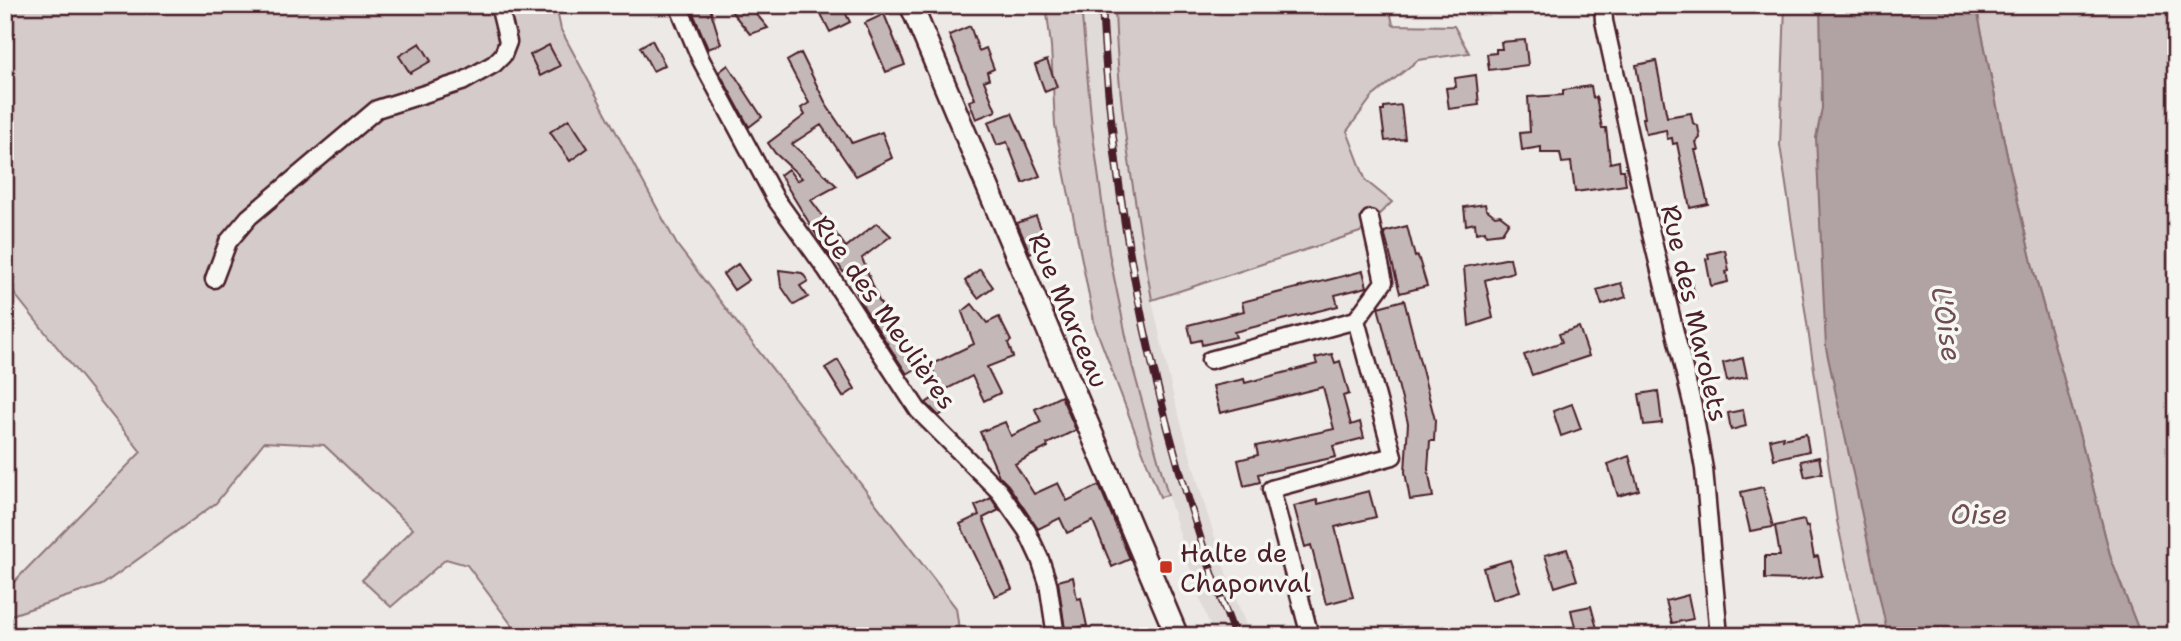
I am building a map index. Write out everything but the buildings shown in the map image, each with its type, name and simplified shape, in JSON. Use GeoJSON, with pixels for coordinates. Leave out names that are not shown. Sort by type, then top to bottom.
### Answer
{"type":"FeatureCollection","features":[{"type":"Feature","properties":{"kind":"main road","name":"Rue Marceau"},"geometry":{"type":"LineString","coordinates":[[911,5],[1177,636]]}},
{"type":"Feature","properties":{"kind":"street"},"geometry":{"type":"LineString","coordinates":[[214,279],[228,242],[249,217],[377,109],[462,82],[494,64],[503,55],[508,42],[499,5]]}},
{"type":"Feature","properties":{"kind":"street","name":"Rue des Meulières"},"geometry":{"type":"LineString","coordinates":[[678,5],[701,60],[775,198],[826,269],[918,411],[999,491],[1027,531],[1048,583],[1056,636]]}},
{"type":"Feature","properties":{"kind":"street","name":"Rue des Marolets"},"geometry":{"type":"LineString","coordinates":[[1603,5],[1604,21],[1645,208],[1698,432],[1704,469],[1719,636]]}},
{"type":"Feature","properties":{"kind":"street"},"geometry":{"type":"LineString","coordinates":[[1210,360],[1356,320],[1384,282],[1370,219]]}},
{"type":"Feature","properties":{"kind":"street"},"geometry":{"type":"LineString","coordinates":[[1311,636],[1271,489],[1394,456],[1356,320]]}},
{"type":"Feature","properties":{"kind":"shaded area"},"geometry":{"type":"Polygon","coordinates":[[[6,5],[556,5],[561,30],[677,245],[956,608],[960,636],[520,636],[467,565],[446,559],[391,607],[362,580],[413,529],[324,445],[264,442],[216,503],[102,585],[5,617],[5,591],[141,452],[5,282],[6,5]]]}},
{"type":"Feature","properties":{"kind":"shaded area"},"geometry":{"type":"Polygon","coordinates":[[[1046,5],[1081,5],[1092,128],[1109,253],[1132,365],[1168,495],[1160,497],[1095,326],[1055,125],[1046,5]]]}},
{"type":"Feature","properties":{"kind":"shaded area"},"geometry":{"type":"Polygon","coordinates":[[[1081,5],[1115,5],[1116,50],[1129,163],[1152,300],[1172,391],[1203,500],[1226,573],[1250,636],[1214,636],[1196,588],[1132,365],[1109,253],[1092,128],[1081,5]]]}},
{"type":"Feature","properties":{"kind":"shaded area"},"geometry":{"type":"Polygon","coordinates":[[[1115,5],[1389,5],[1393,25],[1454,26],[1469,53],[1418,60],[1372,97],[1347,131],[1366,181],[1392,202],[1360,232],[1152,300],[1123,116],[1115,5]]]}},
{"type":"Feature","properties":{"kind":"shaded area"},"geometry":{"type":"Polygon","coordinates":[[[1785,5],[1820,5],[1891,636],[1862,636],[1837,521],[1780,145],[1785,5]]]}},
{"type":"Feature","properties":{"kind":"shaded area"},"geometry":{"type":"Polygon","coordinates":[[[1976,5],[2173,5],[2176,32],[2176,636],[2141,636],[2111,559],[2035,276],[1976,5]]]}},
{"type":"Feature","properties":{"kind":"water","name":"Oise"},"geometry":{"type":"Polygon","coordinates":[[[1820,5],[1976,5],[2035,276],[2111,559],[2141,636],[1888,636],[1826,348],[1816,138],[1822,108],[1820,5]]]}},
{"type":"Feature","properties":{"kind":"railway"},"geometry":{"type":"LineString","coordinates":[[1102,5],[1117,166],[1144,326],[1183,483],[1235,636]]}},
{"type":"Feature","properties":{"kind":"place","name":"Halte de Chaponval"},"geometry":{"type":"Point","coordinates":[1166,567]}},
{"type":"Feature","properties":{"kind":"water label","name":"L'Oise"},"geometry":{"type":"Point","coordinates":[1947,324]}}]}
